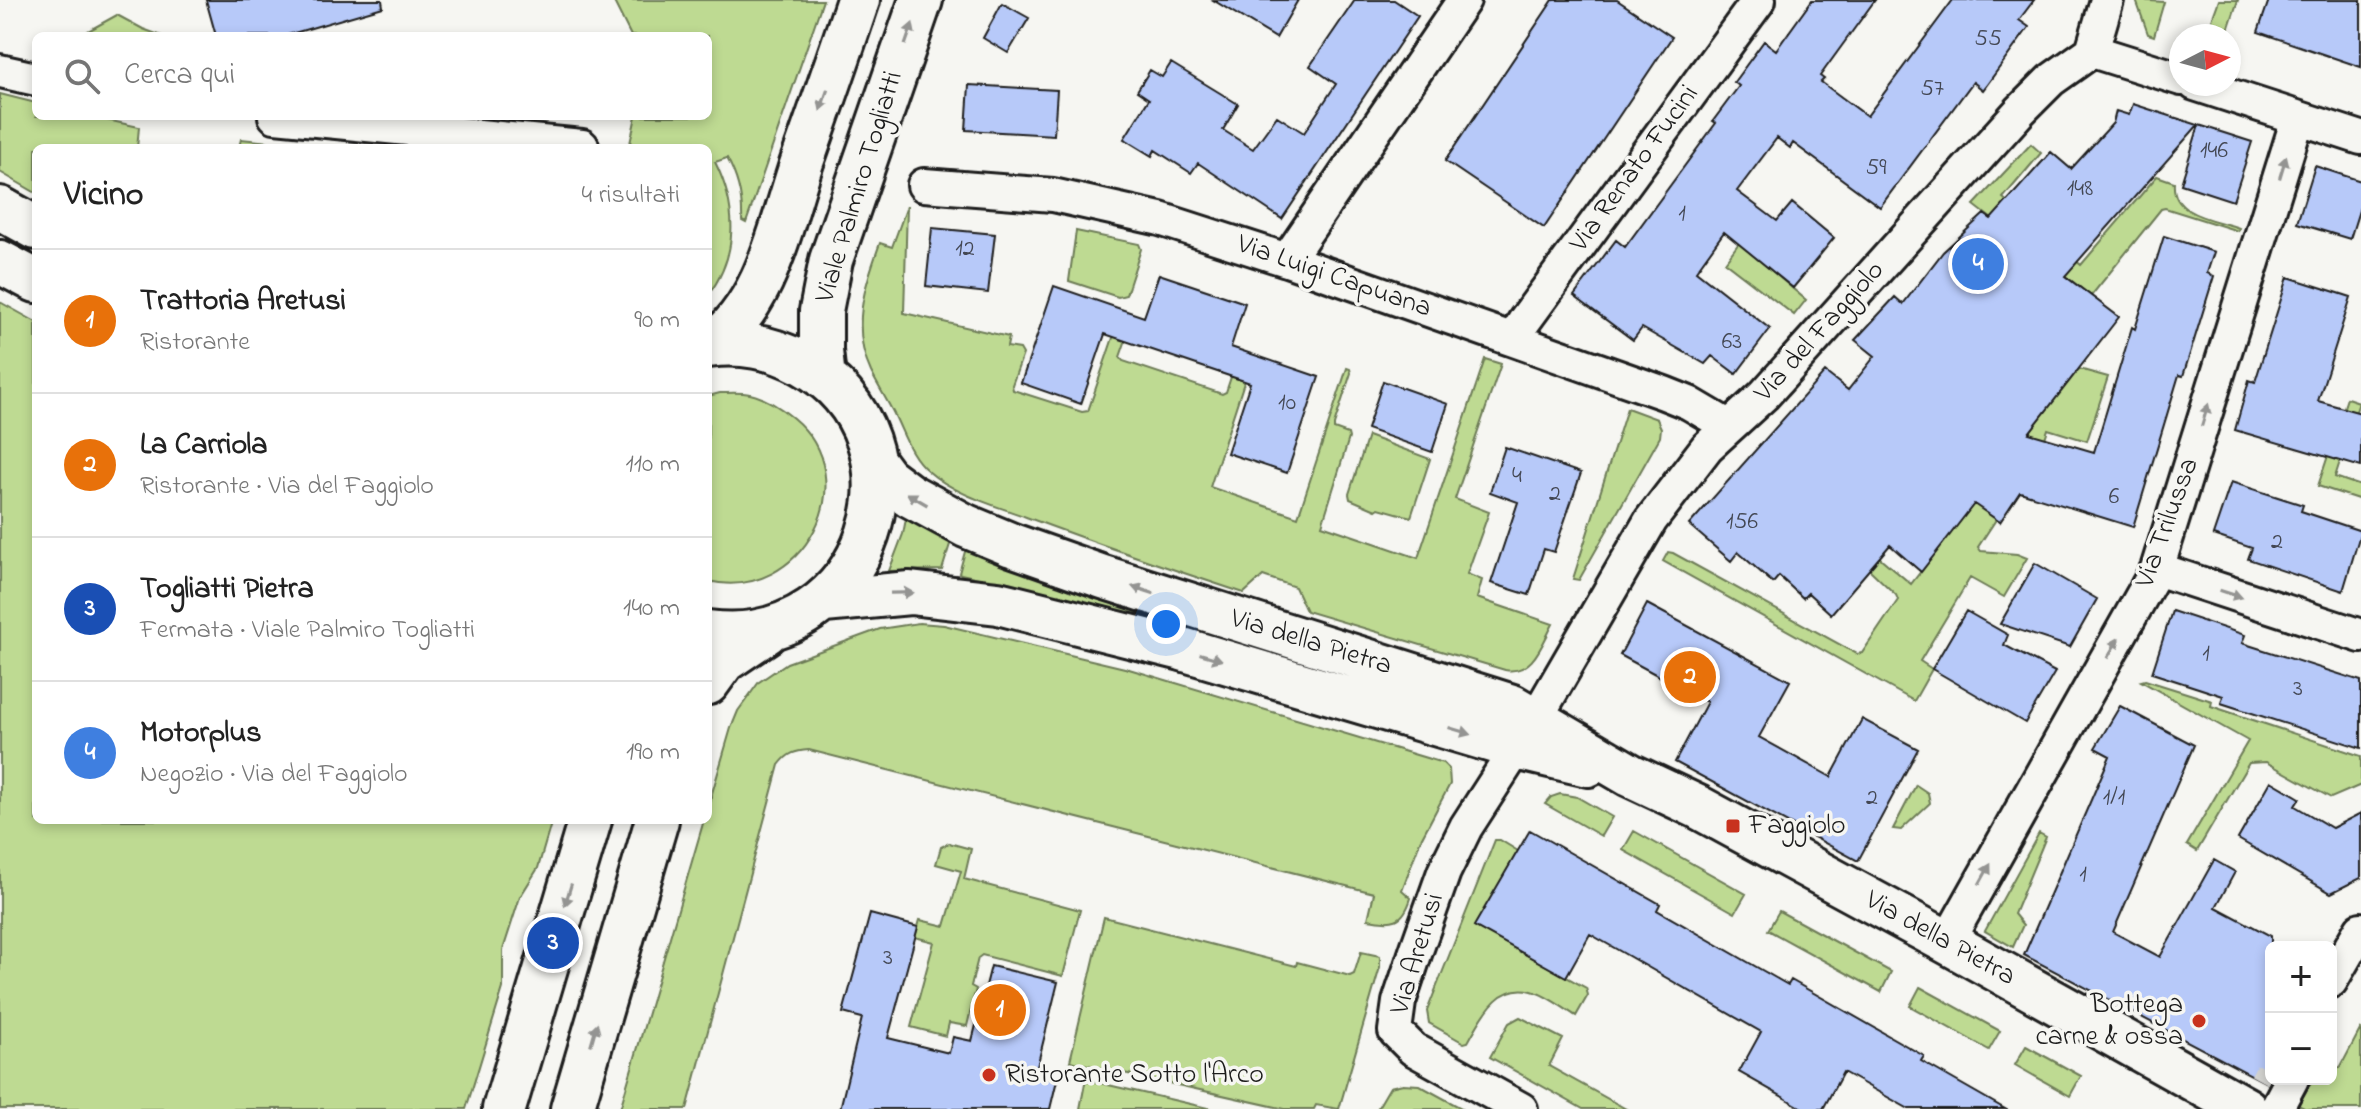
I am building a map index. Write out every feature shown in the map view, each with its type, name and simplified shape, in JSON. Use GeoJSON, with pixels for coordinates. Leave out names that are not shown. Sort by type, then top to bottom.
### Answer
{"type":"FeatureCollection","features":[{"type":"Feature","properties":{"kind":"main road","name":"Viale Palmiro Togliatti"},"geometry":{"type":"LineString","coordinates":[[712,345],[728,333],[739,319],[764,274],[858,0]]}},
{"type":"Feature","properties":{"kind":"main road","name":"Viale Palmiro Togliatti"},"geometry":{"type":"LineString","coordinates":[[824,378],[821,311],[831,260],[921,0]]}},
{"type":"Feature","properties":{"kind":"main road"},"geometry":{"type":"LineString","coordinates":[[0,208],[32,226]]}},
{"type":"Feature","properties":{"kind":"main road"},"geometry":{"type":"LineString","coordinates":[[0,262],[32,279]]}},
{"type":"Feature","properties":{"kind":"main road"},"geometry":{"type":"LineString","coordinates":[[712,346],[737,343],[764,347],[791,357],[824,378],[855,414],[874,462],[875,493],[865,544],[853,567],[824,601],[796,619],[772,629],[724,661],[712,678]]}},
{"type":"Feature","properties":{"kind":"main road","name":"Via della Pietra"},"geometry":{"type":"LineString","coordinates":[[874,462],[885,477],[909,495],[966,526],[1012,545],[1229,618],[1493,698],[1526,734]]}},
{"type":"Feature","properties":{"kind":"main road","name":"Via della Pietra"},"geometry":{"type":"LineString","coordinates":[[824,601],[910,593],[998,603],[1526,734],[1630,775],[1698,807],[1947,942],[2266,1098]]}},
{"type":"Feature","properties":{"kind":"main road"},"geometry":{"type":"LineString","coordinates":[[712,632],[732,635],[772,629]]}},
{"type":"Feature","properties":{"kind":"main road"},"geometry":{"type":"LineString","coordinates":[[504,1109],[589,824]]}},
{"type":"Feature","properties":{"kind":"main road"},"geometry":{"type":"LineString","coordinates":[[572,1109],[656,824]]}},
{"type":"Feature","properties":{"kind":"street"},"geometry":{"type":"LineString","coordinates":[[1287,260],[1464,0]]}},
{"type":"Feature","properties":{"kind":"street","name":"Via Renato Fucini"},"geometry":{"type":"LineString","coordinates":[[1514,338],[1759,0]]}},
{"type":"Feature","properties":{"kind":"street"},"geometry":{"type":"LineString","coordinates":[[2107,0],[2092,51],[2169,75]]}},
{"type":"Feature","properties":{"kind":"street","name":"Via del Faggiolo"},"geometry":{"type":"LineString","coordinates":[[1526,734],[1651,520],[1693,462],[1764,395],[2027,102],[2051,80],[2092,51]]}},
{"type":"Feature","properties":{"kind":"street"},"geometry":{"type":"LineString","coordinates":[[0,71],[32,78]]}},
{"type":"Feature","properties":{"kind":"street"},"geometry":{"type":"LineString","coordinates":[[2231,96],[2361,138]]}},
{"type":"Feature","properties":{"kind":"street","name":"Via Trilussa"},"geometry":{"type":"LineString","coordinates":[[1947,942],[2157,569],[2298,118]]}},
{"type":"Feature","properties":{"kind":"street"},"geometry":{"type":"LineString","coordinates":[[316,120],[562,144]]}},
{"type":"Feature","properties":{"kind":"street","name":"Via Luigi Capuana"},"geometry":{"type":"LineString","coordinates":[[924,185],[1053,195],[1160,219],[1514,338],[1689,403],[1728,426]]}},
{"type":"Feature","properties":{"kind":"street"},"geometry":{"type":"LineString","coordinates":[[2157,569],[2361,636]]}},
{"type":"Feature","properties":{"kind":"street","name":"Via Aretusi"},"geometry":{"type":"LineString","coordinates":[[1521,1109],[1413,1049],[1395,1031],[1399,1002],[1444,872],[1466,827],[1526,734]]}},
{"type":"Feature","properties":{"kind":"street"},"geometry":{"type":"LineString","coordinates":[[2337,971],[2361,929]]}},
{"type":"Feature","properties":{"kind":"green space"},"geometry":{"type":"Polygon","coordinates":[[[613,0],[823,0],[746,223],[742,221],[739,189],[727,158],[715,162],[728,196],[731,230],[725,264],[712,289],[712,144],[630,144],[635,120],[712,120],[712,32],[629,32],[613,0]]]}},
{"type":"Feature","properties":{"kind":"green space"},"geometry":{"type":"Polygon","coordinates":[[[2136,0],[2164,2],[2154,36],[2148,34],[2136,0]]]}},
{"type":"Feature","properties":{"kind":"green space"},"geometry":{"type":"Polygon","coordinates":[[[2219,0],[2238,0],[2230,24],[2210,24],[2219,0]]]}},
{"type":"Feature","properties":{"kind":"green space"},"geometry":{"type":"Polygon","coordinates":[[[117,15],[151,32],[86,32],[117,15]]]}},
{"type":"Feature","properties":{"kind":"green space"},"geometry":{"type":"Polygon","coordinates":[[[0,94],[32,102],[32,120],[107,120],[139,127],[137,144],[32,144],[32,191],[0,172],[0,94]]]}},
{"type":"Feature","properties":{"kind":"green space"},"geometry":{"type":"Polygon","coordinates":[[[241,139],[290,144],[240,144],[241,139]]]}},
{"type":"Feature","properties":{"kind":"green space"},"geometry":{"type":"Polygon","coordinates":[[[2031,144],[2041,153],[2003,198],[2081,265],[2157,176],[2174,182],[2179,202],[2187,209],[2239,228],[2238,231],[2161,209],[2091,296],[1974,205],[2031,144]]]}},
{"type":"Feature","properties":{"kind":"green space"},"geometry":{"type":"Polygon","coordinates":[[[907,206],[904,313],[1009,337],[1007,347],[1020,349],[1023,354],[1013,390],[1082,412],[1088,411],[1117,326],[1129,331],[1120,357],[1123,361],[1222,394],[1226,392],[1234,368],[1247,373],[1210,487],[1298,517],[1347,368],[1350,369],[1334,425],[1334,429],[1348,434],[1349,438],[1322,525],[1418,558],[1485,359],[1501,364],[1455,499],[1489,512],[1467,574],[1482,580],[1477,598],[1553,624],[1530,663],[1523,668],[1505,670],[1306,611],[1295,587],[1263,576],[1244,593],[988,503],[938,479],[912,452],[871,372],[861,339],[862,307],[874,259],[880,243],[892,247],[907,206]]]}},
{"type":"Feature","properties":{"kind":"green space"},"geometry":{"type":"Polygon","coordinates":[[[1076,231],[1139,244],[1141,249],[1126,295],[1118,297],[1069,281],[1076,231]]]}},
{"type":"Feature","properties":{"kind":"green space"},"geometry":{"type":"Polygon","coordinates":[[[1739,243],[1806,300],[1794,315],[1725,262],[1739,243]]]}},
{"type":"Feature","properties":{"kind":"green space"},"geometry":{"type":"Polygon","coordinates":[[[0,302],[32,320],[32,824],[551,824],[538,868],[520,897],[503,950],[503,988],[466,1109],[0,1109],[0,302]]]}},
{"type":"Feature","properties":{"kind":"green space"},"geometry":{"type":"Polygon","coordinates":[[[2079,369],[2108,377],[2087,441],[2048,429],[2041,451],[1978,547],[1981,551],[2017,554],[2027,558],[2004,597],[1970,578],[1920,661],[1932,669],[1914,701],[1663,561],[1668,552],[1673,553],[1857,654],[1862,653],[1898,600],[1869,569],[1866,546],[1911,584],[2079,369]]]}},
{"type":"Feature","properties":{"kind":"green space"},"geometry":{"type":"Polygon","coordinates":[[[750,394],[784,411],[815,444],[825,473],[824,503],[814,531],[796,555],[771,574],[742,583],[712,581],[712,395],[750,394]]]}},
{"type":"Feature","properties":{"kind":"green space"},"geometry":{"type":"Polygon","coordinates":[[[2347,398],[2359,402],[2335,477],[2361,486],[2361,500],[2318,486],[2347,398]]]}},
{"type":"Feature","properties":{"kind":"green space"},"geometry":{"type":"Polygon","coordinates":[[[1627,408],[1657,419],[1661,428],[1660,437],[1579,580],[1573,579],[1627,408]]]}},
{"type":"Feature","properties":{"kind":"green space"},"geometry":{"type":"Polygon","coordinates":[[[1368,436],[1430,459],[1411,517],[1379,508],[1376,510],[1350,499],[1368,436]]]}},
{"type":"Feature","properties":{"kind":"green space"},"geometry":{"type":"Polygon","coordinates":[[[906,519],[951,541],[942,570],[889,571],[906,519]]]}},
{"type":"Feature","properties":{"kind":"green space"},"geometry":{"type":"Polygon","coordinates":[[[966,548],[1112,602],[1483,714],[1480,720],[1110,608],[961,574],[966,548]]]}},
{"type":"Feature","properties":{"kind":"green space"},"geometry":{"type":"Polygon","coordinates":[[[919,623],[944,625],[1129,669],[1443,763],[1449,769],[1450,784],[1421,839],[1402,890],[1411,898],[1408,907],[1396,920],[1368,919],[1374,893],[809,750],[796,752],[779,765],[687,1109],[620,1109],[703,824],[712,824],[712,793],[738,711],[759,682],[787,663],[880,629],[919,623]]]}},
{"type":"Feature","properties":{"kind":"green space"},"geometry":{"type":"Polygon","coordinates":[[[2141,681],[2212,701],[2211,706],[2361,756],[2361,785],[2331,798],[2266,762],[2249,763],[2197,851],[2187,845],[2248,741],[2141,681]]]}},
{"type":"Feature","properties":{"kind":"green space"},"geometry":{"type":"Polygon","coordinates":[[[1916,785],[1928,793],[1930,803],[1901,830],[1893,829],[1916,785]]]}},
{"type":"Feature","properties":{"kind":"green space"},"geometry":{"type":"Polygon","coordinates":[[[1560,794],[1577,797],[1612,817],[1601,836],[1545,804],[1551,797],[1560,794]]]}},
{"type":"Feature","properties":{"kind":"green space"},"geometry":{"type":"Polygon","coordinates":[[[1634,831],[1746,894],[1735,913],[1623,850],[1634,831]]]}},
{"type":"Feature","properties":{"kind":"green space"},"geometry":{"type":"Polygon","coordinates":[[[2039,833],[2046,837],[2014,914],[2023,925],[2013,947],[1985,931],[2039,833]]]}},
{"type":"Feature","properties":{"kind":"green space"},"geometry":{"type":"Polygon","coordinates":[[[1495,840],[1518,851],[1475,926],[1586,988],[1588,995],[1576,1016],[1538,993],[1509,992],[1492,1004],[1468,1042],[1464,1043],[1429,1023],[1427,1011],[1495,840]]]}},
{"type":"Feature","properties":{"kind":"green space"},"geometry":{"type":"Polygon","coordinates":[[[949,843],[971,849],[964,879],[1080,910],[1063,976],[982,955],[978,958],[971,986],[976,989],[967,1026],[949,1023],[946,1036],[911,1027],[934,942],[915,937],[920,920],[945,926],[961,871],[936,864],[941,847],[949,843]]]}},
{"type":"Feature","properties":{"kind":"green space"},"geometry":{"type":"Polygon","coordinates":[[[1779,911],[1891,972],[1881,992],[1768,930],[1779,911]]]}},
{"type":"Feature","properties":{"kind":"green space"},"geometry":{"type":"Polygon","coordinates":[[[1104,917],[1296,966],[1297,962],[1350,976],[1354,974],[1361,952],[1380,956],[1380,967],[1339,1109],[1316,1105],[1314,1109],[1285,1109],[1070,1061],[1104,917]]]}},
{"type":"Feature","properties":{"kind":"green space"},"geometry":{"type":"Polygon","coordinates":[[[1920,987],[2000,1031],[1989,1050],[1910,1006],[1920,987]]]}},
{"type":"Feature","properties":{"kind":"green space"},"geometry":{"type":"Polygon","coordinates":[[[1520,1017],[1563,1039],[1549,1066],[1626,1109],[1583,1109],[1490,1057],[1509,1023],[1520,1017]]]}},
{"type":"Feature","properties":{"kind":"green space"},"geometry":{"type":"Polygon","coordinates":[[[2361,1028],[2361,1109],[2306,1109],[2298,1105],[2310,1085],[2337,1085],[2337,1066],[2340,1068],[2361,1028]]]}},
{"type":"Feature","properties":{"kind":"green space"},"geometry":{"type":"Polygon","coordinates":[[[2026,1046],[2081,1076],[2070,1096],[2015,1065],[2026,1046]]]}},
{"type":"Feature","properties":{"kind":"green space"},"geometry":{"type":"Polygon","coordinates":[[[1091,1081],[1212,1109],[1080,1109],[1085,1083],[1091,1081]]]}},
{"type":"Feature","properties":{"kind":"green space"},"geometry":{"type":"Polygon","coordinates":[[[1419,1085],[1463,1109],[1377,1109],[1390,1087],[1419,1085]]]}},
{"type":"Feature","properties":{"kind":"building"},"geometry":{"type":"Polygon","coordinates":[[[206,0],[382,0],[383,7],[298,32],[215,32],[206,0]]]}},
{"type":"Feature","properties":{"kind":"building"},"geometry":{"type":"Polygon","coordinates":[[[1213,0],[1298,0],[1276,38],[1213,0]]]}},
{"type":"Feature","properties":{"kind":"building"},"geometry":{"type":"Polygon","coordinates":[[[1355,0],[1394,0],[1418,16],[1282,219],[1198,163],[1191,173],[1155,150],[1152,156],[1124,139],[1149,99],[1137,91],[1150,70],[1162,77],[1171,63],[1238,104],[1223,130],[1253,149],[1277,116],[1304,133],[1336,84],[1310,66],[1355,0]]]}},
{"type":"Feature","properties":{"kind":"building"},"geometry":{"type":"Polygon","coordinates":[[[1553,0],[1617,0],[1672,37],[1544,228],[1445,161],[1553,0]]]}},
{"type":"Feature","properties":{"kind":"building"},"geometry":{"type":"Polygon","coordinates":[[[1812,0],[1875,0],[1820,76],[1824,79],[1821,82],[1867,116],[1953,0],[2034,0],[2019,20],[2029,27],[1983,90],[1973,82],[1880,207],[1793,143],[1790,148],[1777,138],[1737,191],[1777,221],[1792,203],[1834,238],[1793,288],[1724,232],[1696,271],[1770,329],[1736,374],[1712,356],[1705,364],[1642,328],[1633,340],[1574,296],[1616,240],[1625,247],[1716,123],[1713,121],[1739,86],[1734,82],[1764,41],[1776,50],[1812,0]]]}},
{"type":"Feature","properties":{"kind":"building"},"geometry":{"type":"Polygon","coordinates":[[[2269,0],[2361,0],[2361,67],[2258,32],[2269,0]]]}},
{"type":"Feature","properties":{"kind":"building"},"geometry":{"type":"Polygon","coordinates":[[[1002,3],[1029,18],[1008,53],[983,38],[1002,3]]]}},
{"type":"Feature","properties":{"kind":"building"},"geometry":{"type":"Polygon","coordinates":[[[969,85],[1057,90],[1054,135],[966,130],[969,85]]]}},
{"type":"Feature","properties":{"kind":"building"},"geometry":{"type":"Polygon","coordinates":[[[2133,104],[2198,125],[2065,276],[2119,317],[2029,433],[2094,452],[2164,236],[2214,252],[2207,273],[2214,276],[2183,376],[2179,375],[2133,527],[2020,492],[2000,522],[1974,504],[1921,572],[1890,545],[1831,614],[1808,593],[1803,598],[1779,576],[1773,583],[1738,552],[1731,561],[1689,525],[1825,372],[1848,390],[1875,356],[1855,340],[1895,297],[1903,304],[1943,252],[1984,214],[1991,219],[2051,152],[2071,169],[2113,123],[2116,111],[2129,115],[2133,104]]]}},
{"type":"Feature","properties":{"kind":"building"},"geometry":{"type":"Polygon","coordinates":[[[2199,125],[2252,142],[2233,201],[2181,184],[2199,125]]]}},
{"type":"Feature","properties":{"kind":"building"},"geometry":{"type":"Polygon","coordinates":[[[2315,166],[2361,181],[2361,204],[2350,239],[2297,223],[2315,166]]]}},
{"type":"Feature","properties":{"kind":"building"},"geometry":{"type":"Polygon","coordinates":[[[932,228],[995,234],[988,293],[926,286],[932,228]]]}},
{"type":"Feature","properties":{"kind":"building"},"geometry":{"type":"Polygon","coordinates":[[[1159,274],[1245,303],[1231,347],[1319,377],[1287,473],[1227,453],[1250,383],[1105,334],[1081,404],[1021,383],[1054,286],[1144,317],[1159,274]]]}},
{"type":"Feature","properties":{"kind":"building"},"geometry":{"type":"Polygon","coordinates":[[[2288,277],[2351,297],[2318,401],[2361,413],[2361,467],[2235,430],[2249,380],[2255,382],[2288,277]]]}},
{"type":"Feature","properties":{"kind":"building"},"geometry":{"type":"Polygon","coordinates":[[[1383,381],[1448,404],[1432,452],[1367,429],[1383,381]]]}},
{"type":"Feature","properties":{"kind":"building"},"geometry":{"type":"Polygon","coordinates":[[[1505,447],[1581,473],[1554,552],[1544,549],[1529,595],[1491,583],[1518,502],[1490,492],[1505,447]]]}},
{"type":"Feature","properties":{"kind":"building"},"geometry":{"type":"Polygon","coordinates":[[[2231,482],[2303,505],[2301,511],[2361,531],[2343,591],[2248,559],[2252,548],[2213,535],[2231,482]]]}},
{"type":"Feature","properties":{"kind":"building"},"geometry":{"type":"Polygon","coordinates":[[[2035,563],[2097,599],[2070,647],[2000,624],[2035,563]]]}},
{"type":"Feature","properties":{"kind":"building"},"geometry":{"type":"Polygon","coordinates":[[[1647,604],[1790,681],[1759,737],[1831,777],[1862,719],[1918,749],[1858,861],[1675,762],[1707,702],[1620,655],[1647,604]]]}},
{"type":"Feature","properties":{"kind":"building"},"geometry":{"type":"Polygon","coordinates":[[[1966,611],[2008,635],[2004,645],[2055,672],[2025,723],[1932,669],[1966,611]]]}},
{"type":"Feature","properties":{"kind":"building"},"geometry":{"type":"Polygon","coordinates":[[[2172,611],[2245,635],[2242,643],[2361,681],[2361,748],[2221,703],[2223,696],[2152,673],[2172,611]]]}},
{"type":"Feature","properties":{"kind":"building"},"geometry":{"type":"Polygon","coordinates":[[[2120,706],[2194,745],[2113,932],[2160,957],[2214,860],[2235,872],[2216,907],[2271,936],[2271,941],[2265,941],[2265,1082],[2024,955],[2110,756],[2095,748],[2120,706]]]}},
{"type":"Feature","properties":{"kind":"building"},"geometry":{"type":"Polygon","coordinates":[[[2271,781],[2300,798],[2295,806],[2332,828],[2361,813],[2361,878],[2331,893],[2238,839],[2271,781]]]}},
{"type":"Feature","properties":{"kind":"building"},"geometry":{"type":"Polygon","coordinates":[[[1530,830],[1660,904],[1657,910],[1788,985],[1791,980],[1924,1056],[1921,1061],[2005,1109],[1909,1109],[1843,1072],[1823,1109],[1804,1109],[1739,1072],[1761,1032],[1590,934],[1566,977],[1474,926],[1530,830]]]}},
{"type":"Feature","properties":{"kind":"building"},"geometry":{"type":"Polygon","coordinates":[[[870,914],[918,927],[888,1038],[949,1053],[953,1037],[972,1041],[991,966],[1058,982],[1035,1075],[1057,1080],[1050,1109],[840,1109],[862,1018],[843,1013],[870,914]]]}},
{"type":"Feature","properties":{"kind":"place","name":"Motorplus"},"geometry":{"type":"Point","coordinates":[1978,264]}},
{"type":"Feature","properties":{"kind":"place","name":"La Carriola"},"geometry":{"type":"Point","coordinates":[1690,677]}},
{"type":"Feature","properties":{"kind":"place","name":"Faggiolo"},"geometry":{"type":"Point","coordinates":[1733,826]}},
{"type":"Feature","properties":{"kind":"place","name":"Togliatti Pietra"},"geometry":{"type":"Point","coordinates":[553,943]}},
{"type":"Feature","properties":{"kind":"place","name":"Trattoria Aretusi"},"geometry":{"type":"Point","coordinates":[1000,1010]}},
{"type":"Feature","properties":{"kind":"place","name":"Bottega carne & ossa"},"geometry":{"type":"Point","coordinates":[2199,1021]}},
{"type":"Feature","properties":{"kind":"place","name":"Ristorante Sotto l'Arco"},"geometry":{"type":"Point","coordinates":[989,1075]}}]}
